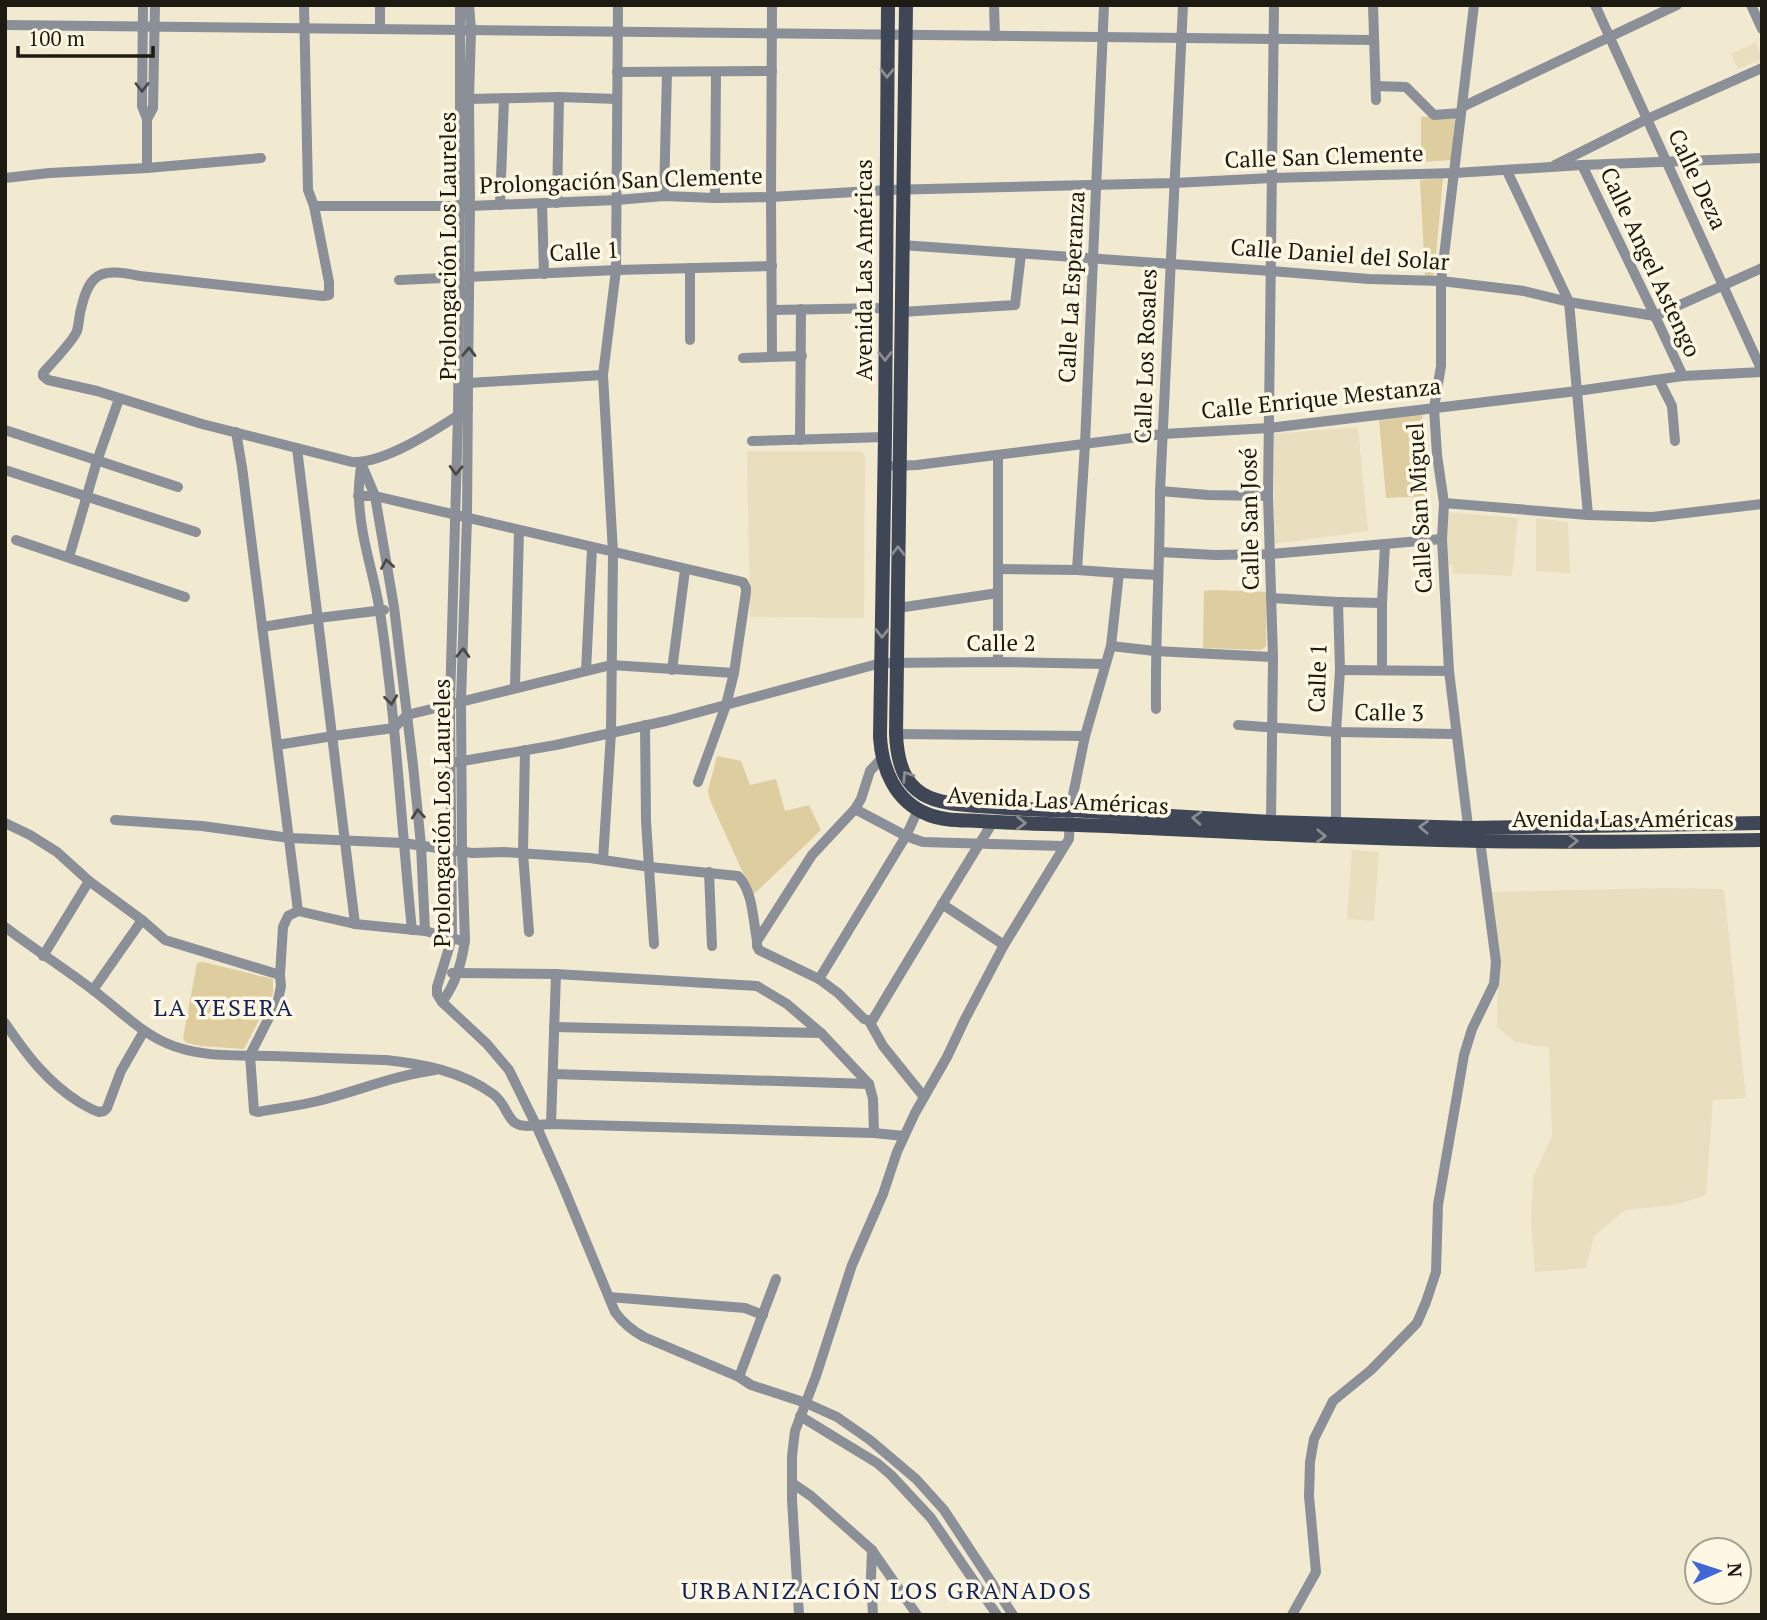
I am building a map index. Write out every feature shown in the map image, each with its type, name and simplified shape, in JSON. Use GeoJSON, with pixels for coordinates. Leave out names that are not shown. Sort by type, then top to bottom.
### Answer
{"type":"FeatureCollection","features":[{"type":"Feature","properties":{"kind":"main road","name":"Avenida Las Américas"},"geometry":{"type":"LineString","coordinates":[[888,5],[885,437],[892,466],[898,608],[896,734],[898,754],[905,775],[917,790],[934,800],[952,805],[1045,811],[1070,817],[1260,834],[1472,837],[1762,823]]}},
{"type":"Feature","properties":{"kind":"main road","name":"Avenida Las Américas"},"geometry":{"type":"LineString","coordinates":[[906,5],[901,312],[881,663],[880,737],[882,758],[892,785],[918,810],[958,821],[993,822],[1070,817],[1336,824],[1472,837]]}},
{"type":"Feature","properties":{"kind":"main road"},"geometry":{"type":"LineString","coordinates":[[886,272],[902,272]]}},
{"type":"Feature","properties":{"kind":"main road","name":"Avenida Las Américas"},"geometry":{"type":"LineString","coordinates":[[1533,834],[1762,840]]}},
{"type":"Feature","properties":{"kind":"street"},"geometry":{"type":"LineString","coordinates":[[143,5],[142,106],[147,119],[148,168]]}},
{"type":"Feature","properties":{"kind":"street"},"geometry":{"type":"LineString","coordinates":[[147,119],[153,108],[155,5]]}},
{"type":"Feature","properties":{"kind":"street"},"geometry":{"type":"LineString","coordinates":[[304,5],[308,190],[314,206],[330,292],[327,296],[111,271],[95,277],[89,285],[77,331],[42,375],[48,380],[97,391],[236,432],[361,463],[398,450],[468,409]]}},
{"type":"Feature","properties":{"kind":"street"},"geometry":{"type":"LineString","coordinates":[[380,5],[380,29]]}},
{"type":"Feature","properties":{"kind":"street"},"geometry":{"type":"LineString","coordinates":[[460,5],[465,30]]}},
{"type":"Feature","properties":{"kind":"street"},"geometry":{"type":"LineString","coordinates":[[465,206],[465,30],[469,5]]}},
{"type":"Feature","properties":{"kind":"street"},"geometry":{"type":"LineString","coordinates":[[603,860],[611,733],[613,553],[603,375],[616,270],[618,5]]}},
{"type":"Feature","properties":{"kind":"street"},"geometry":{"type":"LineString","coordinates":[[772,5],[772,357]]}},
{"type":"Feature","properties":{"kind":"street"},"geometry":{"type":"LineString","coordinates":[[994,5],[995,36]]}},
{"type":"Feature","properties":{"kind":"street","name":"Calle La Esperanza"},"geometry":{"type":"LineString","coordinates":[[1077,570],[1104,5]]}},
{"type":"Feature","properties":{"kind":"street","name":"Calle Los Rosales"},"geometry":{"type":"LineString","coordinates":[[1156,709],[1160,491],[1183,5]]}},
{"type":"Feature","properties":{"kind":"street","name":"Calle San José"},"geometry":{"type":"LineString","coordinates":[[1271,822],[1273,657],[1268,496],[1274,5]]}},
{"type":"Feature","properties":{"kind":"street"},"geometry":{"type":"LineString","coordinates":[[1373,5],[1376,100]]}},
{"type":"Feature","properties":{"kind":"street","name":"Calle San Miguel"},"geometry":{"type":"LineString","coordinates":[[1292,1615],[1316,1572],[1308,1496],[1314,1439],[1333,1401],[1371,1370],[1417,1322],[1426,1302],[1436,1272],[1438,1205],[1464,1055],[1472,1029],[1494,984],[1496,962],[1472,837],[1449,671],[1442,539],[1444,503],[1434,408],[1441,366],[1441,281],[1474,5]]}},
{"type":"Feature","properties":{"kind":"street","name":"Calle Deza"},"geometry":{"type":"LineString","coordinates":[[1595,5],[1762,372]]}},
{"type":"Feature","properties":{"kind":"street"},"geometry":{"type":"LineString","coordinates":[[1376,86],[1406,87],[1434,115],[1461,110],[1677,5]]}},
{"type":"Feature","properties":{"kind":"street"},"geometry":{"type":"LineString","coordinates":[[1751,5],[1762,29]]}},
{"type":"Feature","properties":{"kind":"street"},"geometry":{"type":"LineString","coordinates":[[5,25],[1374,40]]}},
{"type":"Feature","properties":{"kind":"street","name":"Prolongación Los Laureles"},"geometry":{"type":"LineString","coordinates":[[461,516],[458,415],[469,99],[465,30]]}},
{"type":"Feature","properties":{"kind":"street"},"geometry":{"type":"LineString","coordinates":[[1549,167],[1647,119],[1762,68]]}},
{"type":"Feature","properties":{"kind":"street"},"geometry":{"type":"LineString","coordinates":[[617,72],[772,71]]}},
{"type":"Feature","properties":{"kind":"street"},"geometry":{"type":"LineString","coordinates":[[664,196],[667,72]]}},
{"type":"Feature","properties":{"kind":"street"},"geometry":{"type":"LineString","coordinates":[[715,198],[716,72]]}},
{"type":"Feature","properties":{"kind":"street"},"geometry":{"type":"LineString","coordinates":[[557,203],[559,97]]}},
{"type":"Feature","properties":{"kind":"street"},"geometry":{"type":"LineString","coordinates":[[469,99],[617,99]]}},
{"type":"Feature","properties":{"kind":"street"},"geometry":{"type":"LineString","coordinates":[[500,205],[504,99]]}},
{"type":"Feature","properties":{"kind":"street"},"geometry":{"type":"LineString","coordinates":[[5,178],[261,158]]}},
{"type":"Feature","properties":{"kind":"street","name":"Calle San Clemente"},"geometry":{"type":"LineString","coordinates":[[887,190],[1454,173],[1762,158]]}},
{"type":"Feature","properties":{"kind":"street","name":"Calle Angel Astengo"},"geometry":{"type":"LineString","coordinates":[[1582,165],[1683,376]]}},
{"type":"Feature","properties":{"kind":"street"},"geometry":{"type":"LineString","coordinates":[[1507,171],[1569,302],[1588,515]]}},
{"type":"Feature","properties":{"kind":"street","name":"Prolongación San Clemente"},"geometry":{"type":"LineString","coordinates":[[314,206],[465,206],[664,196],[771,197],[887,190]]}},
{"type":"Feature","properties":{"kind":"street"},"geometry":{"type":"LineString","coordinates":[[542,203],[544,274]]}},
{"type":"Feature","properties":{"kind":"street","name":"Calle Daniel del Solar"},"geometry":{"type":"LineString","coordinates":[[902,245],[1369,279],[1441,281],[1524,291],[1569,302],[1656,316]]}},
{"type":"Feature","properties":{"kind":"street"},"geometry":{"type":"LineString","coordinates":[[901,312],[1015,305],[1021,254]]}},
{"type":"Feature","properties":{"kind":"street","name":"Calle 1"},"geometry":{"type":"LineString","coordinates":[[399,280],[772,266]]}},
{"type":"Feature","properties":{"kind":"street"},"geometry":{"type":"LineString","coordinates":[[690,268],[690,340]]}},
{"type":"Feature","properties":{"kind":"street"},"geometry":{"type":"LineString","coordinates":[[1656,316],[1762,268]]}},
{"type":"Feature","properties":{"kind":"street","name":"Prolongación Los Laureles"},"geometry":{"type":"LineString","coordinates":[[457,850],[465,942],[450,992],[442,1002],[437,991],[452,938],[457,850],[456,702],[461,516],[468,409],[464,278]]}},
{"type":"Feature","properties":{"kind":"street"},"geometry":{"type":"LineString","coordinates":[[772,310],[885,308]]}},
{"type":"Feature","properties":{"kind":"street"},"geometry":{"type":"LineString","coordinates":[[800,440],[801,309]]}},
{"type":"Feature","properties":{"kind":"street"},"geometry":{"type":"LineString","coordinates":[[743,358],[802,356]]}},
{"type":"Feature","properties":{"kind":"street","name":"Calle Enrique Mestanza"},"geometry":{"type":"LineString","coordinates":[[892,466],[1163,434],[1269,428],[1683,376],[1762,372]]}},
{"type":"Feature","properties":{"kind":"street"},"geometry":{"type":"LineString","coordinates":[[468,383],[603,375]]}},
{"type":"Feature","properties":{"kind":"street"},"geometry":{"type":"LineString","coordinates":[[1659,380],[1672,406],[1675,441]]}},
{"type":"Feature","properties":{"kind":"street"},"geometry":{"type":"LineString","coordinates":[[69,557],[119,398]]}},
{"type":"Feature","properties":{"kind":"street"},"geometry":{"type":"LineString","coordinates":[[5,430],[178,487]]}},
{"type":"Feature","properties":{"kind":"street"},"geometry":{"type":"LineString","coordinates":[[236,432],[298,911]]}},
{"type":"Feature","properties":{"kind":"street"},"geometry":{"type":"LineString","coordinates":[[752,441],[885,437]]}},
{"type":"Feature","properties":{"kind":"street"},"geometry":{"type":"LineString","coordinates":[[297,448],[355,924]]}},
{"type":"Feature","properties":{"kind":"street"},"geometry":{"type":"LineString","coordinates":[[998,455],[998,662]]}},
{"type":"Feature","properties":{"kind":"street"},"geometry":{"type":"LineString","coordinates":[[361,463],[358,496],[380,611],[394,728],[412,930]]}},
{"type":"Feature","properties":{"kind":"street"},"geometry":{"type":"LineString","coordinates":[[361,463],[375,496],[394,607],[414,765],[425,931]]}},
{"type":"Feature","properties":{"kind":"street"},"geometry":{"type":"LineString","coordinates":[[5,470],[196,531]]}},
{"type":"Feature","properties":{"kind":"street"},"geometry":{"type":"LineString","coordinates":[[1160,491],[1268,496]]}},
{"type":"Feature","properties":{"kind":"street"},"geometry":{"type":"LineString","coordinates":[[358,496],[375,496],[743,582],[747,592],[734,673],[726,705],[698,782]]}},
{"type":"Feature","properties":{"kind":"street"},"geometry":{"type":"LineString","coordinates":[[1444,503],[1588,515],[1652,517],[1762,504]]}},
{"type":"Feature","properties":{"kind":"street"},"geometry":{"type":"LineString","coordinates":[[515,687],[519,530]]}},
{"type":"Feature","properties":{"kind":"street"},"geometry":{"type":"LineString","coordinates":[[1160,552],[1271,554],[1442,539]]}},
{"type":"Feature","properties":{"kind":"street"},"geometry":{"type":"LineString","coordinates":[[16,540],[185,597]]}},
{"type":"Feature","properties":{"kind":"street"},"geometry":{"type":"LineString","coordinates":[[1382,670],[1385,544]]}},
{"type":"Feature","properties":{"kind":"street"},"geometry":{"type":"LineString","coordinates":[[586,671],[592,548]]}},
{"type":"Feature","properties":{"kind":"street"},"geometry":{"type":"LineString","coordinates":[[998,569],[1158,575]]}},
{"type":"Feature","properties":{"kind":"street"},"geometry":{"type":"LineString","coordinates":[[672,670],[685,570]]}},
{"type":"Feature","properties":{"kind":"street"},"geometry":{"type":"LineString","coordinates":[[799,1615],[792,1483],[793,1442],[800,1416],[852,1265],[883,1194],[904,1136],[1004,945],[1070,835],[1070,817],[1085,736],[1111,646],[1119,573]]}},
{"type":"Feature","properties":{"kind":"street"},"geometry":{"type":"LineString","coordinates":[[898,608],[998,593]]}},
{"type":"Feature","properties":{"kind":"street"},"geometry":{"type":"LineString","coordinates":[[1271,598],[1382,603]]}},
{"type":"Feature","properties":{"kind":"street","name":"Calle 1"},"geometry":{"type":"LineString","coordinates":[[1336,824],[1336,732],[1340,670],[1338,602]]}},
{"type":"Feature","properties":{"kind":"street"},"geometry":{"type":"LineString","coordinates":[[262,627],[394,607]]}},
{"type":"Feature","properties":{"kind":"street"},"geometry":{"type":"LineString","coordinates":[[1111,646],[1273,657]]}},
{"type":"Feature","properties":{"kind":"street","name":"Calle 2"},"geometry":{"type":"LineString","coordinates":[[456,762],[611,733],[881,663],[1105,664]]}},
{"type":"Feature","properties":{"kind":"street"},"geometry":{"type":"LineString","coordinates":[[277,745],[394,728],[407,715],[611,665],[734,673]]}},
{"type":"Feature","properties":{"kind":"street"},"geometry":{"type":"LineString","coordinates":[[1340,670],[1449,671]]}},
{"type":"Feature","properties":{"kind":"street"},"geometry":{"type":"LineString","coordinates":[[645,725],[646,821],[654,944]]}},
{"type":"Feature","properties":{"kind":"street","name":"Calle 3"},"geometry":{"type":"LineString","coordinates":[[1238,725],[1336,732],[1456,734]]}},
{"type":"Feature","properties":{"kind":"street"},"geometry":{"type":"LineString","coordinates":[[896,734],[1085,736]]}},
{"type":"Feature","properties":{"kind":"street"},"geometry":{"type":"LineString","coordinates":[[525,750],[523,853],[529,932]]}},
{"type":"Feature","properties":{"kind":"street"},"geometry":{"type":"LineString","coordinates":[[757,941],[812,855],[855,808],[861,799],[870,771],[882,758]]}},
{"type":"Feature","properties":{"kind":"street"},"geometry":{"type":"LineString","coordinates":[[855,808],[906,836],[923,842],[1064,846]]}},
{"type":"Feature","properties":{"kind":"street"},"geometry":{"type":"LineString","coordinates":[[819,979],[906,836],[918,810]]}},
{"type":"Feature","properties":{"kind":"street"},"geometry":{"type":"LineString","coordinates":[[115,820],[202,826],[290,838],[403,843],[457,850],[603,860],[738,876],[745,883],[749,895],[757,946],[760,950],[819,979],[838,993],[869,1021],[883,1046],[924,1097]]}},
{"type":"Feature","properties":{"kind":"street"},"geometry":{"type":"LineString","coordinates":[[869,1021],[872,1021],[993,822]]}},
{"type":"Feature","properties":{"kind":"street"},"geometry":{"type":"LineString","coordinates":[[5,823],[57,852],[89,881],[165,940],[280,975]]}},
{"type":"Feature","properties":{"kind":"street"},"geometry":{"type":"LineString","coordinates":[[709,872],[712,946]]}},
{"type":"Feature","properties":{"kind":"street"},"geometry":{"type":"LineString","coordinates":[[43,956],[89,881]]}},
{"type":"Feature","properties":{"kind":"street"},"geometry":{"type":"LineString","coordinates":[[942,904],[1004,945]]}},
{"type":"Feature","properties":{"kind":"street"},"geometry":{"type":"LineString","coordinates":[[439,1069],[411,1073],[317,1101],[254,1111],[250,1055],[278,1000],[283,927],[288,916],[298,911],[355,924],[425,931],[465,942]]}},
{"type":"Feature","properties":{"kind":"street"},"geometry":{"type":"LineString","coordinates":[[93,990],[142,920]]}},
{"type":"Feature","properties":{"kind":"street"},"geometry":{"type":"LineString","coordinates":[[5,927],[93,990],[144,1031],[167,1044],[187,1050],[386,1060],[426,1065],[481,1085],[498,1097],[512,1121],[524,1127],[551,1124],[904,1136]]}},
{"type":"Feature","properties":{"kind":"street"},"geometry":{"type":"LineString","coordinates":[[442,973],[556,974],[757,986],[787,1004],[821,1033],[869,1084],[873,1099],[874,1133]]}},
{"type":"Feature","properties":{"kind":"street"},"geometry":{"type":"LineString","coordinates":[[551,1124],[556,974]]}},
{"type":"Feature","properties":{"kind":"street"},"geometry":{"type":"LineString","coordinates":[[442,1002],[487,1044],[518,1087],[563,1186],[615,1312],[623,1322],[631,1330],[674,1351],[739,1377],[751,1385],[806,1403],[837,1417],[870,1440],[930,1493],[1013,1615]]}},
{"type":"Feature","properties":{"kind":"street"},"geometry":{"type":"LineString","coordinates":[[5,1023],[28,1057],[46,1077],[72,1098],[99,1112],[107,1108],[121,1071],[144,1031]]}},
{"type":"Feature","properties":{"kind":"street"},"geometry":{"type":"LineString","coordinates":[[554,1027],[821,1033]]}},
{"type":"Feature","properties":{"kind":"street"},"geometry":{"type":"LineString","coordinates":[[553,1074],[869,1084]]}},
{"type":"Feature","properties":{"kind":"street"},"geometry":{"type":"LineString","coordinates":[[739,1377],[776,1279]]}},
{"type":"Feature","properties":{"kind":"street"},"geometry":{"type":"LineString","coordinates":[[609,1297],[745,1308],[763,1315]]}},
{"type":"Feature","properties":{"kind":"street"},"geometry":{"type":"LineString","coordinates":[[800,1416],[877,1463],[891,1475],[931,1518],[997,1615]]}},
{"type":"Feature","properties":{"kind":"street"},"geometry":{"type":"LineString","coordinates":[[792,1483],[811,1496],[872,1550],[917,1615]]}},
{"type":"Feature","properties":{"kind":"street"},"geometry":{"type":"LineString","coordinates":[[872,1550],[873,1615]]}},
{"type":"Feature","properties":{"kind":"shaded area"},"geometry":{"type":"Polygon","coordinates":[[[1756,42],[1762,59],[1738,69],[1731,54],[1756,42]]]}},
{"type":"Feature","properties":{"kind":"shaded area"},"geometry":{"type":"Polygon","coordinates":[[[1455,116],[1451,160],[1421,162],[1421,117],[1455,116]]]}},
{"type":"Feature","properties":{"kind":"shaded area"},"geometry":{"type":"Polygon","coordinates":[[[1443,178],[1434,277],[1425,276],[1420,180],[1443,178]]]}},
{"type":"Feature","properties":{"kind":"shaded area"},"geometry":{"type":"Polygon","coordinates":[[[1422,413],[1429,496],[1386,498],[1379,419],[1422,413]]]}},
{"type":"Feature","properties":{"kind":"shaded area"},"geometry":{"type":"Polygon","coordinates":[[[1358,427],[1368,531],[1274,544],[1274,434],[1358,427]]]}},
{"type":"Feature","properties":{"kind":"shaded area"},"geometry":{"type":"Polygon","coordinates":[[[747,451],[861,451],[865,457],[864,618],[750,617],[747,451]]]}},
{"type":"Feature","properties":{"kind":"shaded area"},"geometry":{"type":"Polygon","coordinates":[[[1446,512],[1518,518],[1512,576],[1452,573],[1453,565],[1445,564],[1446,512]]]}},
{"type":"Feature","properties":{"kind":"shaded area"},"geometry":{"type":"Polygon","coordinates":[[[1536,518],[1568,522],[1570,573],[1536,571],[1536,518]]]}},
{"type":"Feature","properties":{"kind":"shaded area"},"geometry":{"type":"Polygon","coordinates":[[[1204,591],[1267,592],[1266,646],[1261,650],[1203,648],[1204,591]]]}},
{"type":"Feature","properties":{"kind":"shaded area"},"geometry":{"type":"Polygon","coordinates":[[[717,756],[741,761],[750,785],[776,779],[785,811],[809,805],[821,830],[753,895],[710,800],[708,791],[717,756]]]}},
{"type":"Feature","properties":{"kind":"shaded area"},"geometry":{"type":"Polygon","coordinates":[[[1352,850],[1379,852],[1374,921],[1347,919],[1352,850]]]}},
{"type":"Feature","properties":{"kind":"shaded area"},"geometry":{"type":"Polygon","coordinates":[[[1724,889],[1746,1098],[1713,1100],[1706,1195],[1675,1205],[1625,1210],[1594,1236],[1586,1268],[1535,1272],[1531,1223],[1533,1178],[1552,1136],[1549,1048],[1515,1042],[1497,1027],[1498,980],[1488,892],[1724,889]]]}},
{"type":"Feature","properties":{"kind":"shaded area"},"geometry":{"type":"Polygon","coordinates":[[[203,962],[273,979],[273,993],[244,1049],[201,1046],[186,1043],[183,1038],[197,963],[203,962]]]}},
{"type":"Feature","properties":{"kind":"district","name":"LA YESERA"},"geometry":{"type":"Point","coordinates":[224,1007]}},
{"type":"Feature","properties":{"kind":"district","name":"URBANIZACIÓN LOS GRANADOS"},"geometry":{"type":"Point","coordinates":[887,1590]}}]}
